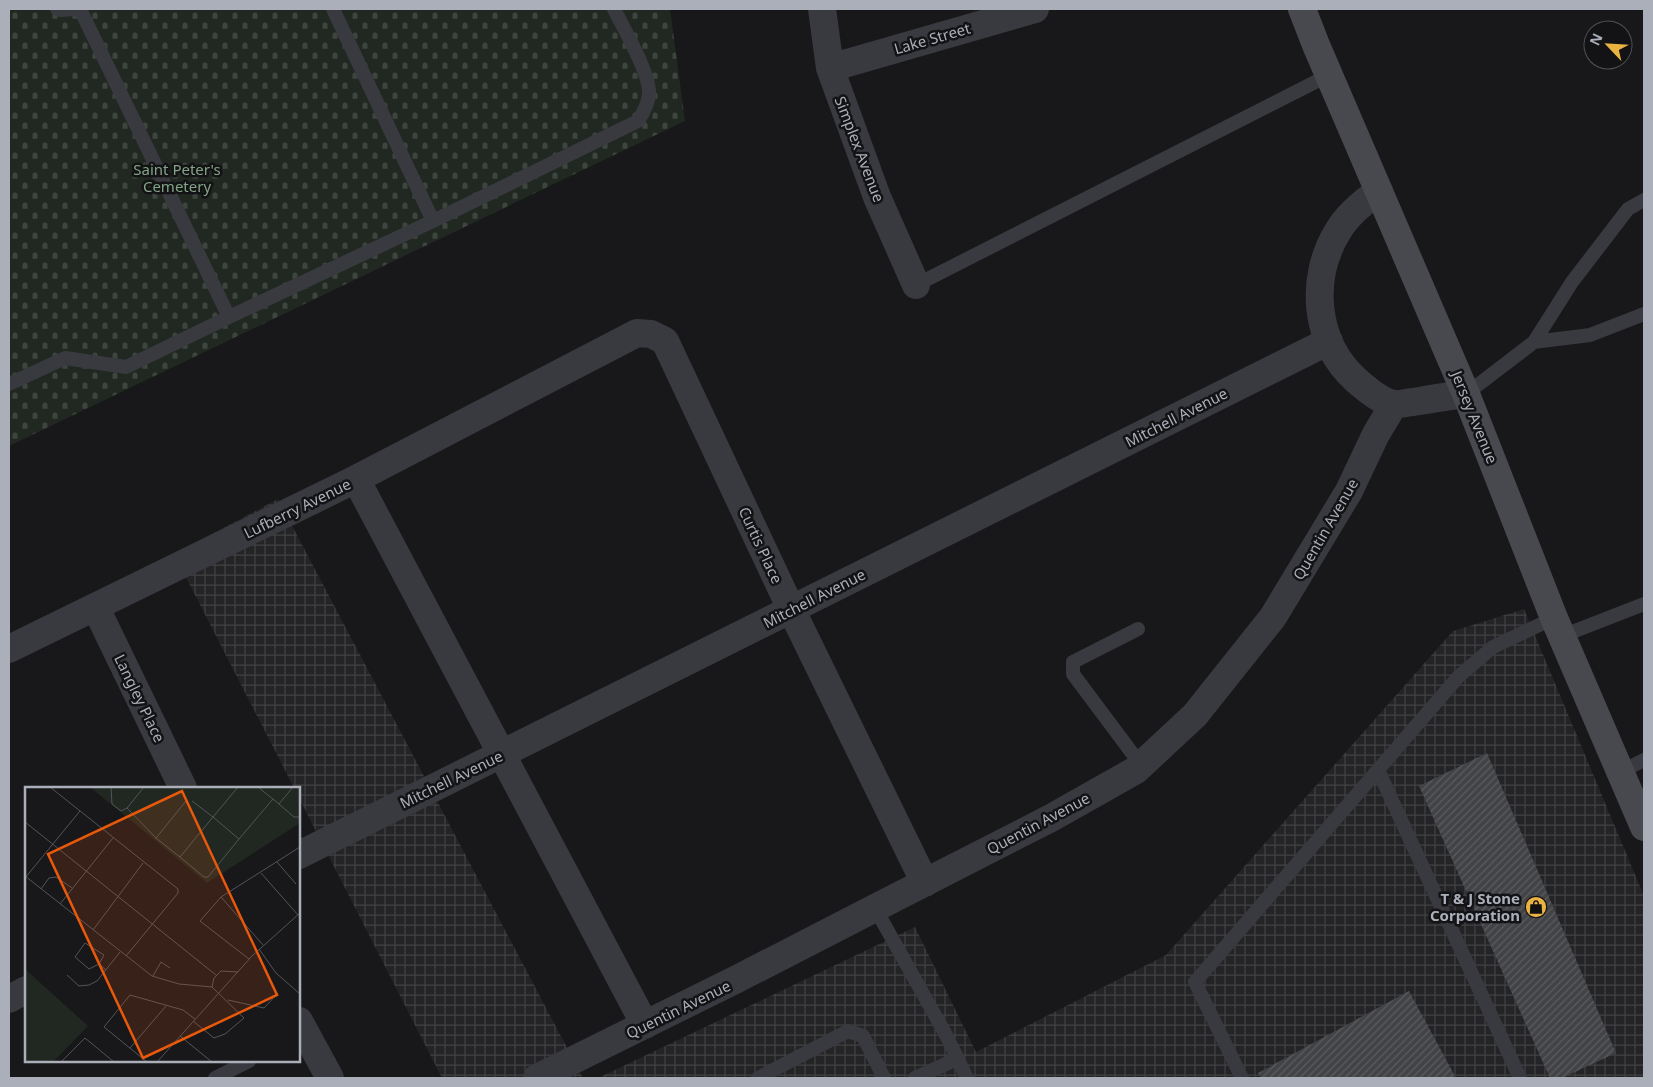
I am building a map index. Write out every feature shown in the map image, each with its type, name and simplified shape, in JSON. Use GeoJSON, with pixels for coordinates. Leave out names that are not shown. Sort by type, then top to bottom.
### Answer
{"type":"FeatureCollection","features":[{"type":"Feature","properties":{"kind":"street","name":"Simplex Avenue"},"geometry":{"type":"LineString","coordinates":[[822,9],[830,68],[877,197],[916,285]]}},
{"type":"Feature","properties":{"kind":"street","name":"Lake Street"},"geometry":{"type":"LineString","coordinates":[[830,68],[1035,9]]}},
{"type":"Feature","properties":{"kind":"street","name":"Jersey Avenue"},"geometry":{"type":"LineString","coordinates":[[1302,9],[1328,75],[1466,394],[1558,627],[1632,766],[1644,827]]}},
{"type":"Feature","properties":{"kind":"street"},"geometry":{"type":"LineString","coordinates":[[1378,191],[1346,220],[1332,240],[1323,263],[1319,300],[1323,324],[1329,341],[1338,358],[1353,377],[1372,393],[1394,404],[1466,394]]}},
{"type":"Feature","properties":{"kind":"street","name":"Curtis Place"},"geometry":{"type":"LineString","coordinates":[[583,361],[637,333],[652,334],[665,341],[791,609],[925,883]]}},
{"type":"Feature","properties":{"kind":"street","name":"Mitchell Avenue"},"geometry":{"type":"LineString","coordinates":[[300,854],[1329,341]]}},
{"type":"Feature","properties":{"kind":"street","name":"Lufberry Avenue"},"geometry":{"type":"LineString","coordinates":[[9,649],[356,479],[583,361]]}},
{"type":"Feature","properties":{"kind":"street","name":"Quentin Avenue"},"geometry":{"type":"LineString","coordinates":[[537,1078],[925,883],[1050,818],[1142,766],[1195,716],[1272,617],[1349,491],[1376,434],[1394,404]]}},
{"type":"Feature","properties":{"kind":"street"},"geometry":{"type":"LineString","coordinates":[[356,479],[645,1025]]}},
{"type":"Feature","properties":{"kind":"street","name":"Langley Place"},"geometry":{"type":"LineString","coordinates":[[96,608],[183,787]]}},
{"type":"Feature","properties":{"kind":"street"},"geometry":{"type":"LineString","coordinates":[[9,999],[25,991]]}},
{"type":"Feature","properties":{"kind":"street"},"geometry":{"type":"LineString","coordinates":[[301,1030],[330,1078]]}},
{"type":"Feature","properties":{"kind":"lane"},"geometry":{"type":"LineString","coordinates":[[57,9],[76,9]]}},
{"type":"Feature","properties":{"kind":"lane"},"geometry":{"type":"LineString","coordinates":[[80,9],[229,317]]}},
{"type":"Feature","properties":{"kind":"lane"},"geometry":{"type":"LineString","coordinates":[[333,9],[433,221]]}},
{"type":"Feature","properties":{"kind":"lane"},"geometry":{"type":"LineString","coordinates":[[9,384],[66,358],[126,367],[638,121],[646,108],[649,93],[647,76],[614,9]]}},
{"type":"Feature","properties":{"kind":"lane"},"geometry":{"type":"LineString","coordinates":[[916,285],[1328,75]]}},
{"type":"Feature","properties":{"kind":"lane"},"geometry":{"type":"LineString","coordinates":[[1466,394],[1534,342],[1572,282],[1628,209],[1644,200]]}},
{"type":"Feature","properties":{"kind":"lane"},"geometry":{"type":"LineString","coordinates":[[1534,342],[1590,335],[1644,314]]}},
{"type":"Feature","properties":{"kind":"lane"},"geometry":{"type":"LineString","coordinates":[[1242,1078],[1195,982],[1459,676],[1493,647],[1644,604]]}},
{"type":"Feature","properties":{"kind":"lane"},"geometry":{"type":"LineString","coordinates":[[1138,629],[1074,662],[1073,674],[1142,766]]}},
{"type":"Feature","properties":{"kind":"lane"},"geometry":{"type":"LineString","coordinates":[[1378,770],[1520,1078]]}},
{"type":"Feature","properties":{"kind":"lane"},"geometry":{"type":"LineString","coordinates":[[875,908],[946,1034],[967,1078]]}},
{"type":"Feature","properties":{"kind":"lane"},"geometry":{"type":"LineString","coordinates":[[758,1078],[848,1031],[862,1036],[884,1078]]}},
{"type":"Feature","properties":{"kind":"lane"},"geometry":{"type":"LineString","coordinates":[[915,1078],[957,1059]]}},
{"type":"Feature","properties":{"kind":"lane"},"geometry":{"type":"LineString","coordinates":[[215,1078],[247,1062]]}},
{"type":"Feature","properties":{"kind":"shaded area"},"geometry":{"type":"Polygon","coordinates":[[[278,499],[583,1078],[442,1078],[300,800],[300,787],[293,787],[174,554],[278,499]]]}},
{"type":"Feature","properties":{"kind":"shaded area"},"geometry":{"type":"Polygon","coordinates":[[[1524,609],[1644,896],[1644,1078],[598,1078],[915,927],[976,1052],[1166,955],[1453,631],[1524,609]]]}},
{"type":"Feature","properties":{"kind":"green space","name":"Saint Peter's Cemetery"},"geometry":{"type":"Polygon","coordinates":[[[9,9],[670,9],[685,121],[9,446],[9,9]]]}},
{"type":"Feature","properties":{"kind":"building"},"geometry":{"type":"Polygon","coordinates":[[[1487,753],[1616,1053],[1562,1078],[1550,1078],[1419,786],[1487,753]]]}},
{"type":"Feature","properties":{"kind":"building"},"geometry":{"type":"Polygon","coordinates":[[[1409,991],[1456,1078],[1261,1078],[1258,1073],[1409,991]]]}},
{"type":"Feature","properties":{"kind":"place","name":"T & J Stone Corporation"},"geometry":{"type":"Point","coordinates":[1536,907]}}]}
